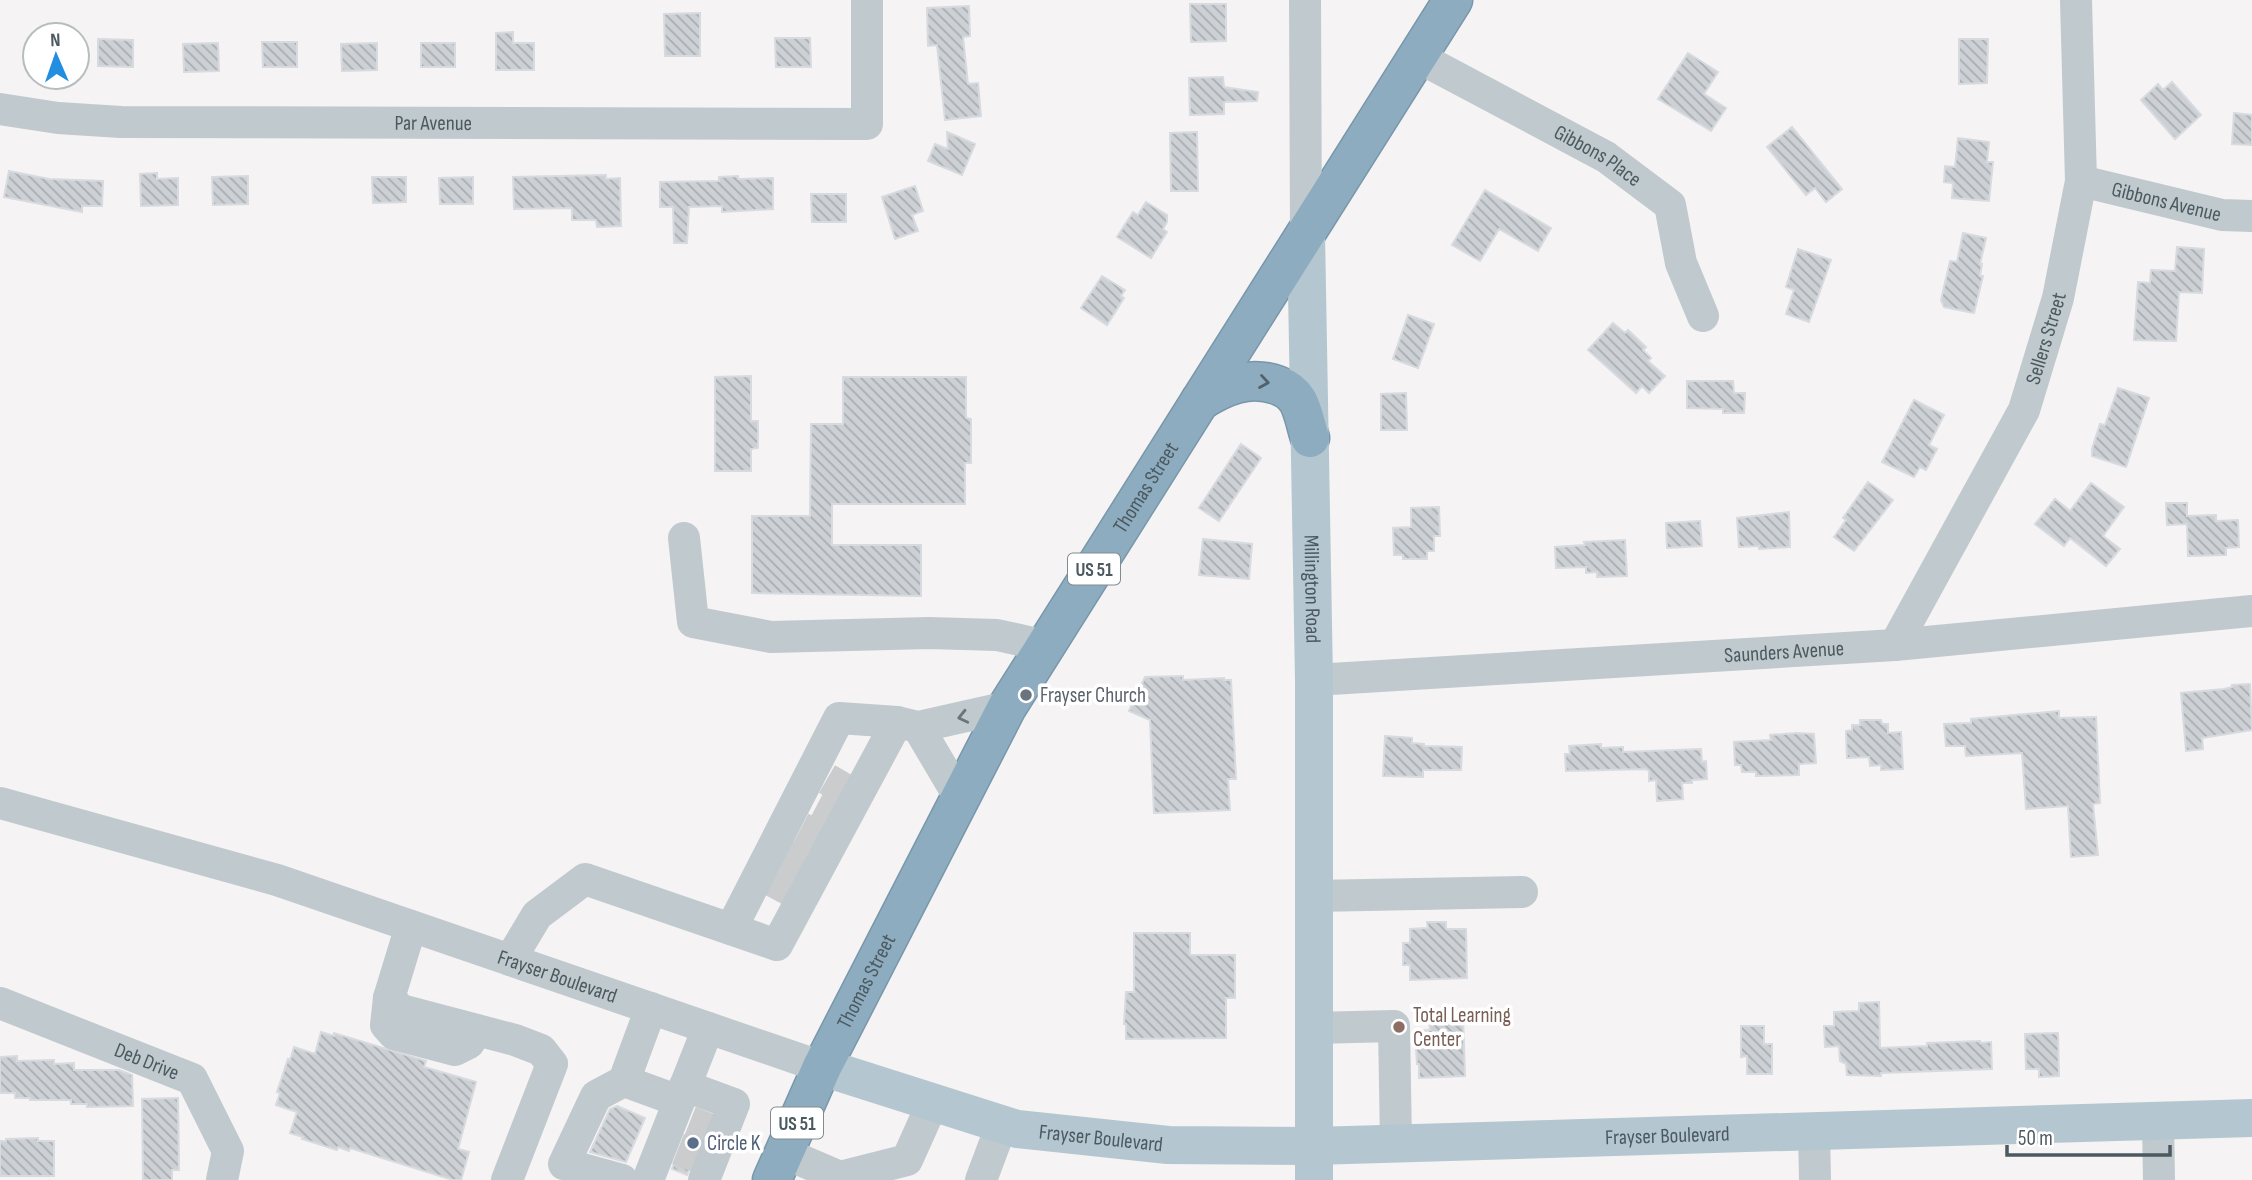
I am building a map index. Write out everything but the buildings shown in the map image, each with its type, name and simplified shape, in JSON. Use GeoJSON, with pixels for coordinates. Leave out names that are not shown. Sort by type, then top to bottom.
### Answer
{"type":"FeatureCollection","features":[{"type":"Feature","properties":{"kind":"highway","name":"Thomas Street"},"geometry":{"type":"LineString","coordinates":[[778,1167],[822,1067],[1007,707],[1454,0]]}},
{"type":"Feature","properties":{"kind":"highway"},"geometry":{"type":"LineString","coordinates":[[1200,401],[1219,389],[1237,383],[1257,380],[1275,384],[1289,390],[1298,400],[1310,438]]}},
{"type":"Feature","properties":{"kind":"main road","name":"Millington Road"},"geometry":{"type":"LineString","coordinates":[[1306,234],[1314,680],[1314,1163]]}},
{"type":"Feature","properties":{"kind":"main road","name":"Frayser Boulevard"},"geometry":{"type":"LineString","coordinates":[[822,1067],[1017,1129],[1314,1163],[1396,1143],[2252,1118]]}},
{"type":"Feature","properties":{"kind":"street","name":"Par Avenue"},"geometry":{"type":"LineString","coordinates":[[0,109],[58,118],[121,122],[867,124],[867,0]]}},
{"type":"Feature","properties":{"kind":"street","name":"Millington Road"},"geometry":{"type":"LineString","coordinates":[[1305,0],[1306,234]]}},
{"type":"Feature","properties":{"kind":"street","name":"Sellers Street"},"geometry":{"type":"LineString","coordinates":[[1895,645],[2024,410],[2058,298],[2081,181],[2076,0]]}},
{"type":"Feature","properties":{"kind":"street","name":"Gibbons Place"},"geometry":{"type":"LineString","coordinates":[[1418,57],[1606,157],[1670,205],[1681,263],[1703,316]]}},
{"type":"Feature","properties":{"kind":"street","name":"Gibbons Avenue"},"geometry":{"type":"LineString","coordinates":[[2081,181],[2222,215],[2252,216]]}},
{"type":"Feature","properties":{"kind":"street"},"geometry":{"type":"LineString","coordinates":[[684,538],[693,622],[771,637],[929,633],[997,635],[1046,646]]}},
{"type":"Feature","properties":{"kind":"street","name":"Saunders Avenue"},"geometry":{"type":"LineString","coordinates":[[1314,680],[1895,645],[2252,611]]}},
{"type":"Feature","properties":{"kind":"street"},"geometry":{"type":"LineString","coordinates":[[510,960],[537,915],[585,879],[778,945],[839,718],[908,724],[1007,707]]}},
{"type":"Feature","properties":{"kind":"street"},"geometry":{"type":"LineString","coordinates":[[908,724],[960,798]]}},
{"type":"Feature","properties":{"kind":"street"},"geometry":{"type":"LineString","coordinates":[[731,929],[809,834],[908,724]]}},
{"type":"Feature","properties":{"kind":"street","name":"Frayser Boulevard"},"geometry":{"type":"LineString","coordinates":[[2,808],[277,880],[822,1067]]}},
{"type":"Feature","properties":{"kind":"street"},"geometry":{"type":"LineString","coordinates":[[1314,896],[1522,892]]}},
{"type":"Feature","properties":{"kind":"street"},"geometry":{"type":"LineString","coordinates":[[411,926],[389,998],[401,1010],[515,1040],[541,1050],[552,1064],[507,1180]]}},
{"type":"Feature","properties":{"kind":"street","name":"Deb Drive"},"geometry":{"type":"LineString","coordinates":[[0,1003],[192,1079],[228,1151],[222,1180]]}},
{"type":"Feature","properties":{"kind":"street"},"geometry":{"type":"LineString","coordinates":[[622,1180],[564,1164],[596,1096],[624,1081],[651,1008]]}},
{"type":"Feature","properties":{"kind":"street"},"geometry":{"type":"LineString","coordinates":[[1314,1028],[1394,1026],[1396,1143]]}},
{"type":"Feature","properties":{"kind":"street"},"geometry":{"type":"LineString","coordinates":[[648,1180],[693,1135],[708,1028]]}},
{"type":"Feature","properties":{"kind":"street"},"geometry":{"type":"LineString","coordinates":[[624,1081],[693,1135]]}},
{"type":"Feature","properties":{"kind":"street"},"geometry":{"type":"LineString","coordinates":[[778,1167],[840,1178],[917,1170],[933,1102]]}},
{"type":"Feature","properties":{"kind":"street"},"geometry":{"type":"LineString","coordinates":[[2158,1121],[2159,1180]]}},
{"type":"Feature","properties":{"kind":"street"},"geometry":{"type":"LineString","coordinates":[[981,1180],[1002,1124]]}},
{"type":"Feature","properties":{"kind":"street"},"geometry":{"type":"LineString","coordinates":[[1814,1131],[1815,1180]]}},
{"type":"Feature","properties":{"kind":"tunnel"},"geometry":{"type":"LineString","coordinates":[[827,779],[846,790]]}},
{"type":"Feature","properties":{"kind":"tunnel"},"geometry":{"type":"LineString","coordinates":[[817,805],[834,814]]}},
{"type":"Feature","properties":{"kind":"tunnel"},"geometry":{"type":"LineString","coordinates":[[801,828],[822,839]]}},
{"type":"Feature","properties":{"kind":"tunnel"},"geometry":{"type":"LineString","coordinates":[[786,856],[808,867]]}},
{"type":"Feature","properties":{"kind":"tunnel"},"geometry":{"type":"LineString","coordinates":[[773,881],[795,893]]}},
{"type":"Feature","properties":{"kind":"tunnel"},"geometry":{"type":"LineString","coordinates":[[690,1122],[713,1131]]}},
{"type":"Feature","properties":{"kind":"tunnel"},"geometry":{"type":"LineString","coordinates":[[678,1149],[701,1158]]}},
{"type":"Feature","properties":{"kind":"place","name":"Frayser Church"},"geometry":{"type":"Point","coordinates":[1026,695]}},
{"type":"Feature","properties":{"kind":"place","name":"Total Learning Center"},"geometry":{"type":"Point","coordinates":[1399,1027]}},
{"type":"Feature","properties":{"kind":"place","name":"Circle K"},"geometry":{"type":"Point","coordinates":[693,1143]}}]}
